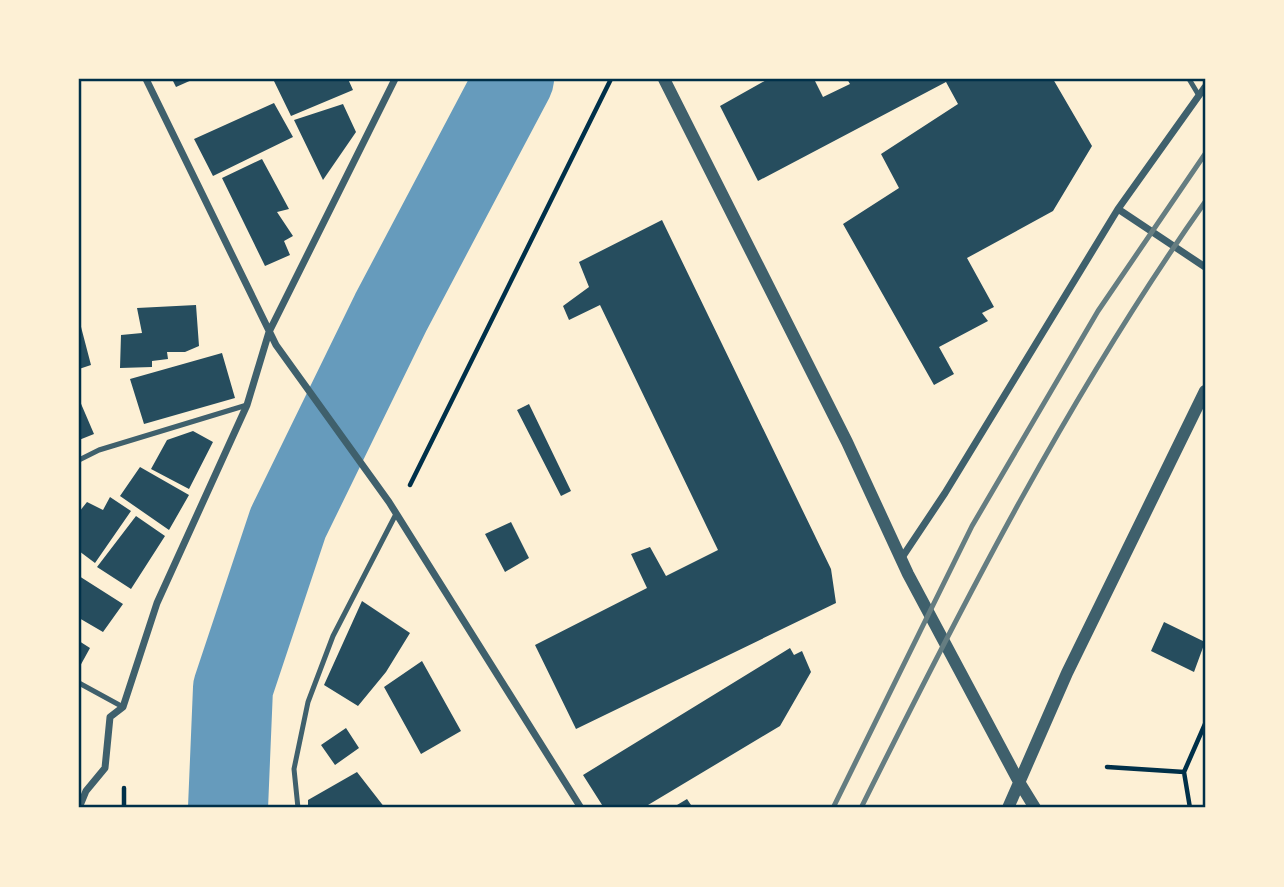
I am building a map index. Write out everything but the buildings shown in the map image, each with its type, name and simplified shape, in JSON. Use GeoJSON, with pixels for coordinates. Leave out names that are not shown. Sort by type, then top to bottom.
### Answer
{"type":"FeatureCollection","features":[{"type":"Feature","properties":{"kind":"street"},"geometry":{"type":"LineString","coordinates":[[146,79],[276,345],[396,514],[581,808]]}},
{"type":"Feature","properties":{"kind":"street"},"geometry":{"type":"LineString","coordinates":[[79,808],[86,791],[105,768],[110,717],[123,707],[157,603],[247,405],[269,332],[395,79]]}},
{"type":"Feature","properties":{"kind":"street"},"geometry":{"type":"LineString","coordinates":[[664,79],[847,442],[901,559],[1018,782],[1035,808]]}},
{"type":"Feature","properties":{"kind":"street"},"geometry":{"type":"LineString","coordinates":[[901,559],[945,493],[1118,209],[1205,86]]}},
{"type":"Feature","properties":{"kind":"street"},"geometry":{"type":"LineString","coordinates":[[1118,209],[1205,267]]}},
{"type":"Feature","properties":{"kind":"street"},"geometry":{"type":"LineString","coordinates":[[1008,808],[1071,665],[1205,391]]}},
{"type":"Feature","properties":{"kind":"lane"},"geometry":{"type":"LineString","coordinates":[[1189,79],[1198,94]]}},
{"type":"Feature","properties":{"kind":"lane"},"geometry":{"type":"LineString","coordinates":[[79,460],[99,450],[247,405]]}},
{"type":"Feature","properties":{"kind":"lane"},"geometry":{"type":"LineString","coordinates":[[298,808],[295,769],[308,702],[333,636],[396,514]]}},
{"type":"Feature","properties":{"kind":"lane"},"geometry":{"type":"LineString","coordinates":[[79,682],[123,707]]}},
{"type":"Feature","properties":{"kind":"path"},"geometry":{"type":"LineString","coordinates":[[396,514],[611,79]]}},
{"type":"Feature","properties":{"kind":"path"},"geometry":{"type":"LineString","coordinates":[[1190,808],[1184,772],[1205,724]]}},
{"type":"Feature","properties":{"kind":"path"},"geometry":{"type":"LineString","coordinates":[[1107,767],[1184,772]]}},
{"type":"Feature","properties":{"kind":"waterway"},"geometry":{"type":"LineString","coordinates":[[228,808],[233,688],[288,523],[391,312],[514,79]]}},
{"type":"Feature","properties":{"kind":"railway"},"geometry":{"type":"LineString","coordinates":[[833,808],[972,526],[1098,311],[1205,154]]}},
{"type":"Feature","properties":{"kind":"railway"},"geometry":{"type":"LineString","coordinates":[[861,808],[980,575],[1064,423],[1156,274],[1205,202]]}}]}
